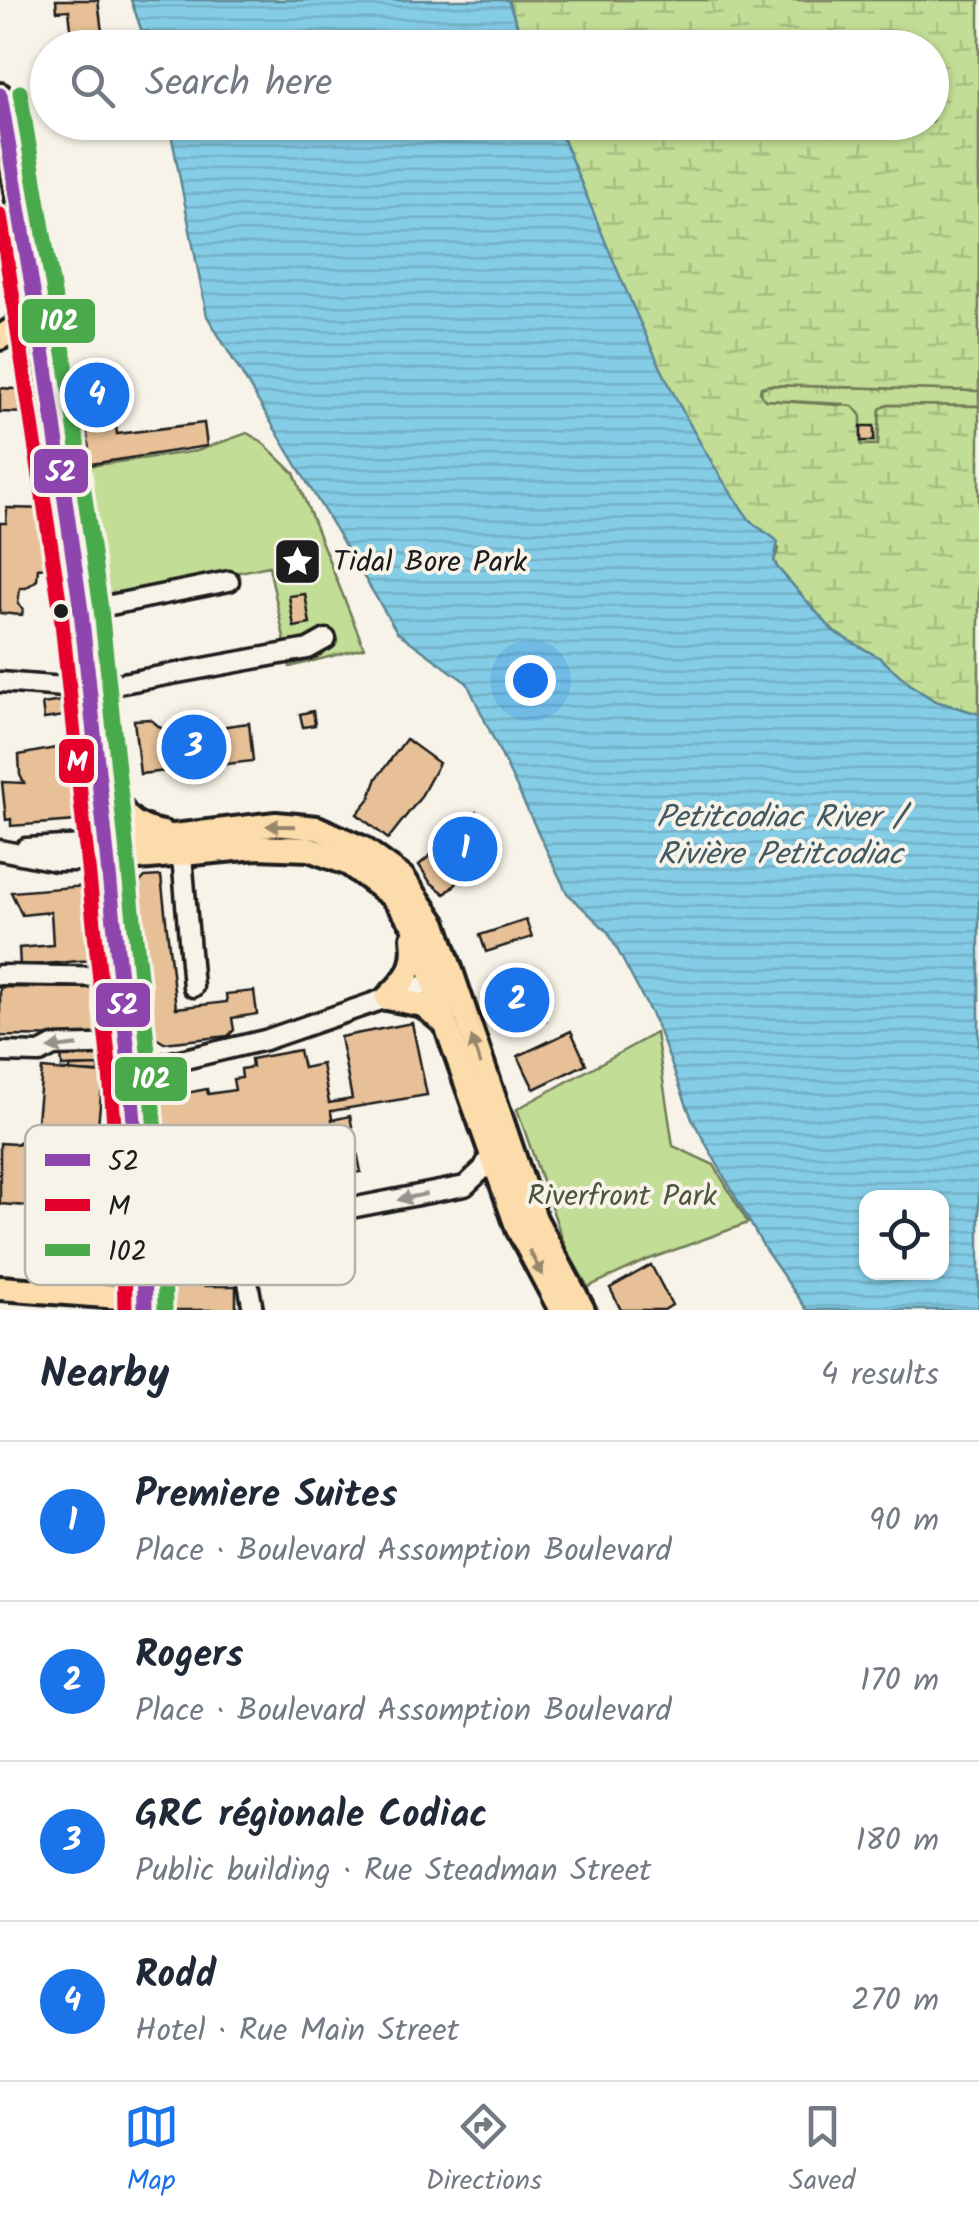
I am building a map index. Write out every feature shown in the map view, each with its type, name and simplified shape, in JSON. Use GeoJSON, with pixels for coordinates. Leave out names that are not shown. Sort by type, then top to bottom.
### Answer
{"type":"FeatureCollection","features":[{"type":"Feature","properties":{"kind":"main road"},"geometry":{"type":"LineString","coordinates":[[0,95],[81,610],[134,1125]]}},
{"type":"Feature","properties":{"kind":"main road"},"geometry":{"type":"LineString","coordinates":[[0,338],[17,326],[29,278]]}},
{"type":"Feature","properties":{"kind":"main road"},"geometry":{"type":"LineString","coordinates":[[0,349],[42,352]]}},
{"type":"Feature","properties":{"kind":"main road"},"geometry":{"type":"LineString","coordinates":[[96,748],[118,805],[131,823],[182,846],[276,824],[317,828],[362,848],[403,878],[434,924],[446,1025],[518,1229],[562,1310]]}},
{"type":"Feature","properties":{"kind":"main road"},"geometry":{"type":"LineString","coordinates":[[106,852],[182,846],[309,849],[349,864],[393,897],[419,932],[442,979],[535,1219],[584,1310]]}},
{"type":"Feature","properties":{"kind":"main road"},"geometry":{"type":"LineString","coordinates":[[387,998],[413,969],[410,919]]}},
{"type":"Feature","properties":{"kind":"main road"},"geometry":{"type":"LineString","coordinates":[[387,998],[423,1005],[446,1025]]}},
{"type":"Feature","properties":{"kind":"main road"},"geometry":{"type":"LineString","coordinates":[[0,1288],[146,1304]]}},
{"type":"Feature","properties":{"kind":"street"},"geometry":{"type":"LineString","coordinates":[[81,610],[229,581]]}},
{"type":"Feature","properties":{"kind":"street"},"geometry":{"type":"LineString","coordinates":[[0,682],[90,689],[308,649],[326,639]]}},
{"type":"Feature","properties":{"kind":"street"},"geometry":{"type":"LineString","coordinates":[[182,846],[193,987]]}},
{"type":"Feature","properties":{"kind":"street"},"geometry":{"type":"LineString","coordinates":[[0,850],[56,861],[106,852]]}},
{"type":"Feature","properties":{"kind":"street"},"geometry":{"type":"LineString","coordinates":[[0,975],[120,977]]}},
{"type":"Feature","properties":{"kind":"street"},"geometry":{"type":"LineString","coordinates":[[130,1072],[264,1040],[442,979]]}},
{"type":"Feature","properties":{"kind":"street"},"geometry":{"type":"LineString","coordinates":[[0,1052],[127,1044]]}},
{"type":"Feature","properties":{"kind":"street"},"geometry":{"type":"LineString","coordinates":[[355,1207],[464,1186],[484,1169],[492,1152]]}},
{"type":"Feature","properties":{"kind":"street"},"geometry":{"type":"LineString","coordinates":[[249,1285],[253,1310]]}},
{"type":"Feature","properties":{"kind":"green space"},"geometry":{"type":"Polygon","coordinates":[[[508,0],[979,0],[979,391],[770,385],[761,387],[760,392],[765,400],[853,406],[861,416],[861,445],[878,445],[880,409],[888,405],[979,406],[979,714],[935,701],[880,658],[834,632],[777,567],[774,560],[779,549],[747,517],[716,471],[663,375],[563,140],[949,140],[949,30],[519,30],[508,0]]]}},
{"type":"Feature","properties":{"kind":"green space"},"geometry":{"type":"Polygon","coordinates":[[[770,385],[979,391],[979,406],[888,405],[880,409],[878,445],[860,445],[844,404],[761,398],[761,388],[770,385]]]}},
{"type":"Feature","properties":{"kind":"green space"},"geometry":{"type":"Polygon","coordinates":[[[247,433],[294,473],[364,648],[290,667],[269,566],[160,588],[101,594],[82,467],[197,451],[247,433]]]}},
{"type":"Feature","properties":{"kind":"green space","name":"Riverfront Park"},"geometry":{"type":"Polygon","coordinates":[[[656,1033],[673,1146],[714,1165],[748,1223],[647,1260],[588,1287],[566,1249],[517,1109],[656,1033]]]}},
{"type":"Feature","properties":{"kind":"water"},"geometry":{"type":"Polygon","coordinates":[[[131,0],[508,0],[519,30],[141,30],[131,0]]]}},
{"type":"Feature","properties":{"kind":"water","name":"Petitcodiac River / Rivière Petitcodiac"},"geometry":{"type":"Polygon","coordinates":[[[172,140],[563,140],[665,376],[718,473],[749,519],[778,542],[774,560],[777,567],[834,632],[880,658],[935,701],[979,714],[979,1310],[807,1310],[766,1251],[692,1119],[656,1023],[608,932],[567,893],[467,683],[397,632],[207,316],[172,140]]]}},
{"type":"Feature","properties":{"kind":"building"},"geometry":{"type":"Polygon","coordinates":[[[56,0],[98,0],[102,30],[71,30],[69,10],[57,11],[56,0]]]}},
{"type":"Feature","properties":{"kind":"building"},"geometry":{"type":"Polygon","coordinates":[[[108,363],[117,434],[204,423],[207,446],[91,464],[78,367],[108,363]]]}},
{"type":"Feature","properties":{"kind":"building"},"geometry":{"type":"Polygon","coordinates":[[[0,388],[28,390],[26,413],[0,412],[0,388]]]}},
{"type":"Feature","properties":{"kind":"building"},"geometry":{"type":"Polygon","coordinates":[[[861,426],[874,426],[874,441],[861,441],[861,426]]]}},
{"type":"Feature","properties":{"kind":"building"},"geometry":{"type":"Polygon","coordinates":[[[7,508],[50,509],[51,567],[38,568],[37,580],[20,588],[18,604],[22,615],[0,613],[0,523],[6,523],[7,508]]]}},
{"type":"Feature","properties":{"kind":"building"},"geometry":{"type":"Polygon","coordinates":[[[305,594],[310,624],[294,627],[289,596],[305,594]]]}},
{"type":"Feature","properties":{"kind":"building"},"geometry":{"type":"Polygon","coordinates":[[[62,701],[64,716],[44,719],[42,704],[62,701]]]}},
{"type":"Feature","properties":{"kind":"building"},"geometry":{"type":"Polygon","coordinates":[[[313,711],[315,725],[303,727],[300,714],[313,711]]]}},
{"type":"Feature","properties":{"kind":"building"},"geometry":{"type":"Polygon","coordinates":[[[150,719],[168,734],[249,723],[253,761],[140,774],[134,720],[150,719]]]}},
{"type":"Feature","properties":{"kind":"building"},"geometry":{"type":"Polygon","coordinates":[[[406,739],[439,763],[420,798],[388,839],[357,814],[406,739]]]}},
{"type":"Feature","properties":{"kind":"building"},"geometry":{"type":"Polygon","coordinates":[[[66,746],[76,821],[11,826],[11,819],[6,820],[2,782],[24,783],[19,755],[66,746]]]}},
{"type":"Feature","properties":{"kind":"building"},"geometry":{"type":"Polygon","coordinates":[[[476,812],[502,842],[485,857],[489,861],[478,870],[474,867],[445,894],[430,882],[419,865],[449,839],[445,834],[476,812]]]}},
{"type":"Feature","properties":{"kind":"building"},"geometry":{"type":"Polygon","coordinates":[[[161,876],[176,1008],[227,1002],[226,994],[254,991],[257,1014],[232,1018],[234,1030],[228,1036],[164,1043],[146,1032],[131,892],[145,877],[161,876]]]}},
{"type":"Feature","properties":{"kind":"building"},"geometry":{"type":"Polygon","coordinates":[[[85,886],[91,960],[20,966],[19,948],[53,945],[51,912],[22,915],[11,892],[85,886]]]}},
{"type":"Feature","properties":{"kind":"building"},"geometry":{"type":"Polygon","coordinates":[[[526,920],[532,937],[486,952],[480,935],[526,920]]]}},
{"type":"Feature","properties":{"kind":"building"},"geometry":{"type":"Polygon","coordinates":[[[533,968],[546,1020],[502,1031],[489,980],[533,968]]]}},
{"type":"Feature","properties":{"kind":"building"},"geometry":{"type":"Polygon","coordinates":[[[0,987],[99,988],[102,1037],[0,1036],[0,987]]]}},
{"type":"Feature","properties":{"kind":"building"},"geometry":{"type":"Polygon","coordinates":[[[412,1023],[427,1095],[331,1111],[332,1120],[350,1116],[352,1125],[153,1125],[151,1100],[207,1089],[208,1094],[235,1090],[233,1079],[242,1078],[241,1069],[252,1067],[251,1059],[299,1050],[303,1068],[322,1064],[329,1103],[352,1099],[340,1037],[412,1023]]]}},
{"type":"Feature","properties":{"kind":"building"},"geometry":{"type":"Polygon","coordinates":[[[571,1031],[586,1064],[534,1089],[518,1056],[571,1031]]]}},
{"type":"Feature","properties":{"kind":"building"},"geometry":{"type":"Polygon","coordinates":[[[103,1049],[104,1066],[62,1067],[61,1051],[103,1049]]]}},
{"type":"Feature","properties":{"kind":"building"},"geometry":{"type":"Polygon","coordinates":[[[99,1066],[99,1073],[70,1072],[70,1067],[99,1066]]]}},
{"type":"Feature","properties":{"kind":"building"},"geometry":{"type":"Polygon","coordinates":[[[42,1069],[103,1074],[98,1125],[37,1125],[42,1069]]]}},
{"type":"Feature","properties":{"kind":"building"},"geometry":{"type":"Polygon","coordinates":[[[355,1141],[361,1172],[355,1173],[355,1141]]]}},
{"type":"Feature","properties":{"kind":"building"},"geometry":{"type":"Polygon","coordinates":[[[0,1143],[25,1145],[25,1206],[0,1204],[0,1143]]]}},
{"type":"Feature","properties":{"kind":"building"},"geometry":{"type":"Polygon","coordinates":[[[651,1265],[672,1305],[664,1310],[621,1310],[610,1288],[651,1265]]]}},
{"type":"Feature","properties":{"kind":"building"},"geometry":{"type":"Polygon","coordinates":[[[161,1285],[236,1286],[236,1310],[161,1310],[161,1285]]]}},
{"type":"Feature","properties":{"kind":"transit line","name":"102"},"geometry":{"type":"LineString","coordinates":[[20,92],[66,365],[101,609],[154,1125]]}},
{"type":"Feature","properties":{"kind":"transit line","name":"52"},"geometry":{"type":"LineString","coordinates":[[0,95],[46,368],[81,611],[134,1125]]}},
{"type":"Feature","properties":{"kind":"transit line","name":"M"},"geometry":{"type":"LineString","coordinates":[[0,215],[61,613],[114,1125]]}},
{"type":"Feature","properties":{"kind":"transit line","name":"M"},"geometry":{"type":"LineString","coordinates":[[125,1285],[125,1310]]}},
{"type":"Feature","properties":{"kind":"transit line","name":"52"},"geometry":{"type":"LineString","coordinates":[[145,1285],[145,1310]]}},
{"type":"Feature","properties":{"kind":"transit line","name":"102"},"geometry":{"type":"LineString","coordinates":[[165,1285],[165,1310]]}},
{"type":"Feature","properties":{"kind":"place","name":"Rodd"},"geometry":{"type":"Point","coordinates":[97,395]}},
{"type":"Feature","properties":{"kind":"place","name":"Tidal Bore Park"},"geometry":{"type":"Point","coordinates":[298,561]}},
{"type":"Feature","properties":{"kind":"place","name":"GRC régionale Codiac"},"geometry":{"type":"Point","coordinates":[194,747]}},
{"type":"Feature","properties":{"kind":"place","name":"Premiere Suites"},"geometry":{"type":"Point","coordinates":[465,849]}},
{"type":"Feature","properties":{"kind":"place","name":"Rogers"},"geometry":{"type":"Point","coordinates":[517,1000]}}]}
